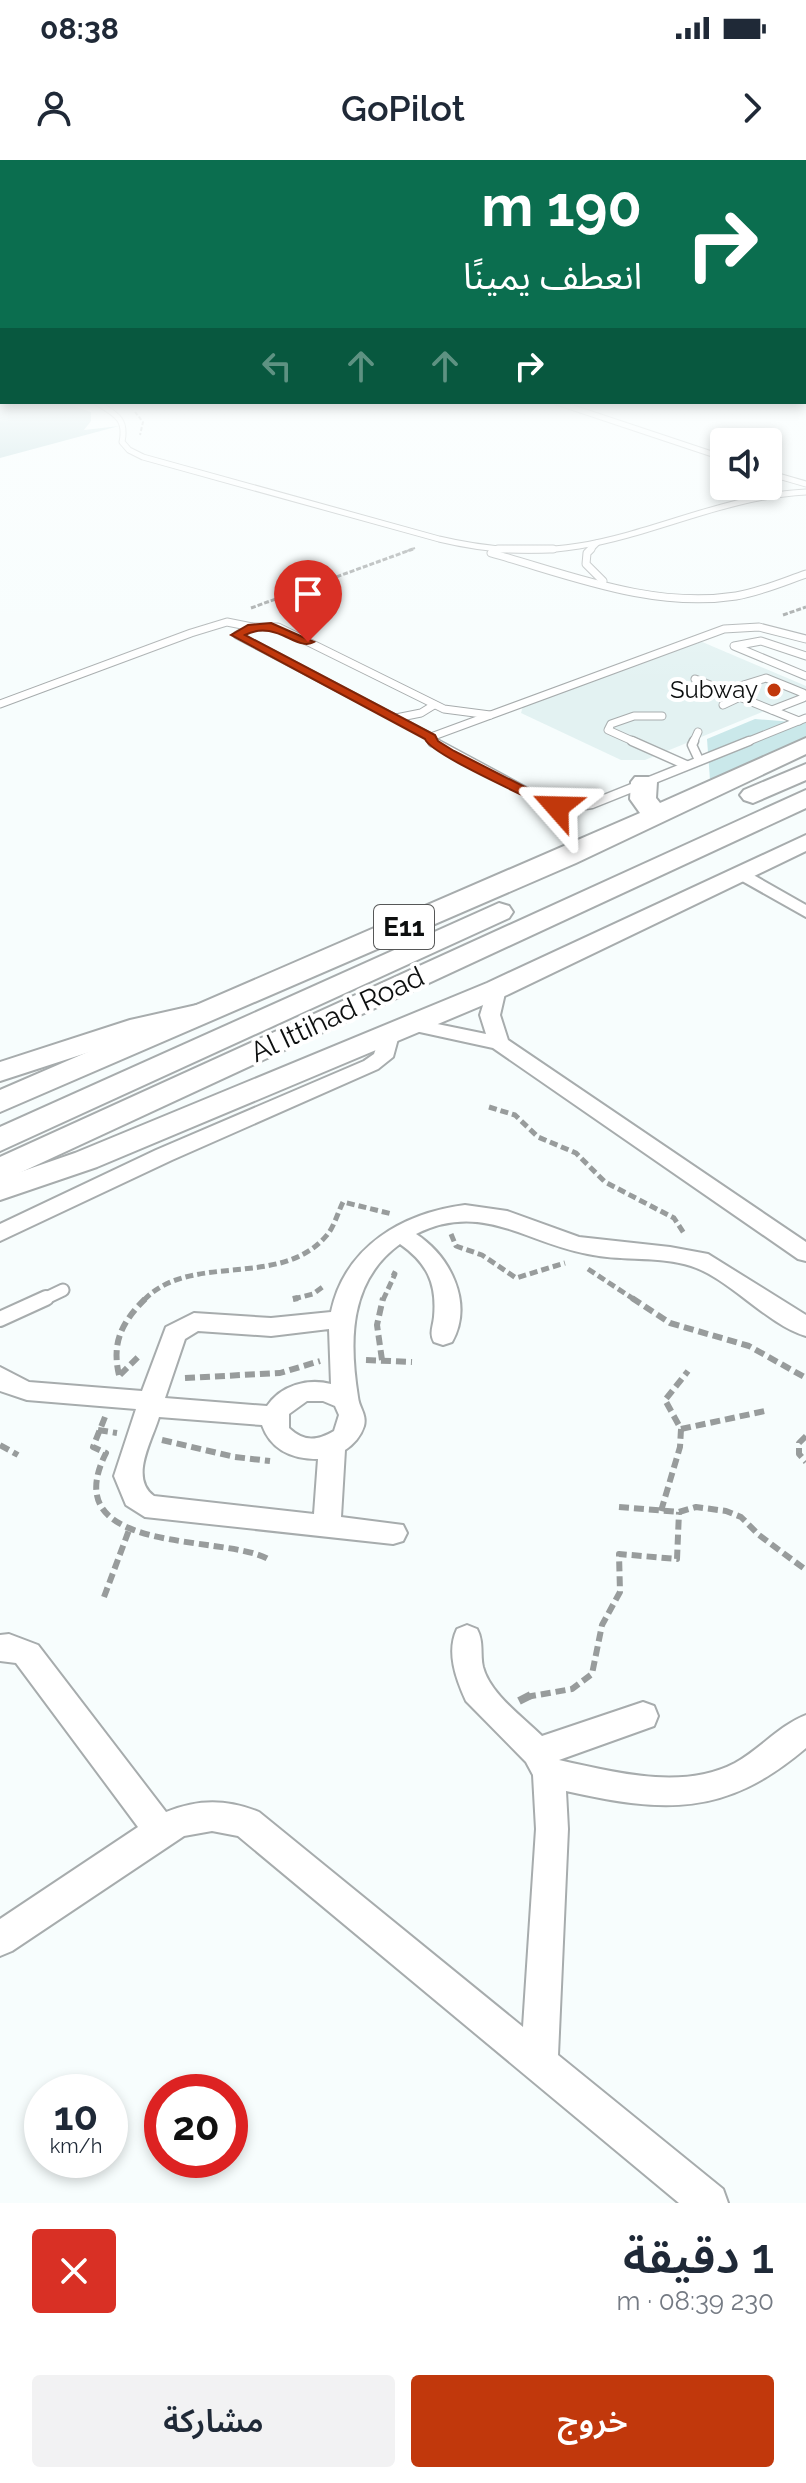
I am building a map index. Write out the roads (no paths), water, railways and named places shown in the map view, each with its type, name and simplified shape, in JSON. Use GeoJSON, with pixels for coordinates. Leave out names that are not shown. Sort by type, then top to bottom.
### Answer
{"type":"FeatureCollection","features":[{"type":"Feature","properties":{"kind":"highway","name":"Al Ittihad Road"},"geometry":{"type":"LineString","coordinates":[[0,1102],[656,816],[804,728]]}},
{"type":"Feature","properties":{"kind":"highway"},"geometry":{"type":"LineString","coordinates":[[0,1140],[806,771]]}},
{"type":"Feature","properties":{"kind":"highway"},"geometry":{"type":"LineString","coordinates":[[644,782],[643,799],[656,816]]}},
{"type":"Feature","properties":{"kind":"highway","name":"Al Ittihad Road"},"geometry":{"type":"LineString","coordinates":[[0,1171],[806,798]]}},
{"type":"Feature","properties":{"kind":"main road"},"geometry":{"type":"LineString","coordinates":[[0,1190],[86,1160],[497,989],[806,842]]}},
{"type":"Feature","properties":{"kind":"main road"},"geometry":{"type":"LineString","coordinates":[[0,1072],[140,1026],[212,1010]]}},
{"type":"Feature","properties":{"kind":"street"},"geometry":{"type":"LineString","coordinates":[[741,873],[804,909]]}},
{"type":"Feature","properties":{"kind":"street"},"geometry":{"type":"LineString","coordinates":[[497,989],[490,1015],[499,1043]]}},
{"type":"Feature","properties":{"kind":"street"},"geometry":{"type":"LineString","coordinates":[[0,1233],[164,1155],[371,1065],[383,1057],[401,1030],[499,1043],[806,1253]]}},
{"type":"Feature","properties":{"kind":"street"},"geometry":{"type":"LineString","coordinates":[[345,1400],[313,1390],[296,1394],[283,1403],[275,1416],[275,1429],[283,1440],[297,1448],[314,1451],[332,1447],[351,1431],[354,1420],[345,1400],[342,1319],[349,1293],[363,1268],[399,1233],[440,1215],[484,1214],[507,1218],[571,1250],[700,1260],[806,1327]]}},
{"type":"Feature","properties":{"kind":"street"},"geometry":{"type":"LineString","coordinates":[[399,1233],[437,1262],[447,1283],[448,1309],[443,1336]]}},
{"type":"Feature","properties":{"kind":"street"},"geometry":{"type":"LineString","coordinates":[[342,1319],[283,1327],[194,1322],[175,1333],[127,1476],[129,1491],[140,1503],[155,1509],[393,1533]]}},
{"type":"Feature","properties":{"kind":"street"},"geometry":{"type":"LineString","coordinates":[[2,1389],[150,1407],[275,1416]]}},
{"type":"Feature","properties":{"kind":"street"},"geometry":{"type":"LineString","coordinates":[[327,1526],[332,1447]]}},
{"type":"Feature","properties":{"kind":"street"},"geometry":{"type":"LineString","coordinates":[[467,1638],[468,1666],[477,1691],[543,1763],[641,1792],[684,1792],[725,1784],[761,1767],[806,1729]]}},
{"type":"Feature","properties":{"kind":"street"},"geometry":{"type":"LineString","coordinates":[[0,1648],[9,1647],[27,1654],[161,1831]]}},
{"type":"Feature","properties":{"kind":"street"},"geometry":{"type":"LineString","coordinates":[[543,1763],[643,1716]]}},
{"type":"Feature","properties":{"kind":"street"},"geometry":{"type":"LineString","coordinates":[[539,2064],[552,1829],[543,1763]]}},
{"type":"Feature","properties":{"kind":"street"},"geometry":{"type":"LineString","coordinates":[[0,1939],[161,1831],[189,1817],[219,1815],[247,1823],[709,2203]]}},
{"type":"Feature","properties":{"kind":"lane"},"geometry":{"type":"LineString","coordinates":[[279,494],[614,587],[661,597],[707,599],[745,594],[806,574]]}},
{"type":"Feature","properties":{"kind":"lane"},"geometry":{"type":"LineString","coordinates":[[460,544],[535,549],[597,542],[746,496],[771,494]]}},
{"type":"Feature","properties":{"kind":"lane"},"geometry":{"type":"LineString","coordinates":[[597,542],[587,553],[586,564],[595,576],[614,587]]}},
{"type":"Feature","properties":{"kind":"lane"},"geometry":{"type":"LineString","coordinates":[[0,704],[227,622],[252,627],[278,627],[434,705],[455,712],[490,715]]}},
{"type":"Feature","properties":{"kind":"lane"},"geometry":{"type":"LineString","coordinates":[[252,627],[238,633],[238,638],[431,737],[713,633],[744,626],[806,639]]}},
{"type":"Feature","properties":{"kind":"lane"},"geometry":{"type":"LineString","coordinates":[[713,633],[740,642],[762,641],[806,656]]}},
{"type":"Feature","properties":{"kind":"lane"},"geometry":{"type":"LineString","coordinates":[[740,642],[734,646],[736,650],[806,676]]}},
{"type":"Feature","properties":{"kind":"lane"},"geometry":{"type":"LineString","coordinates":[[724,691],[766,678],[803,693],[803,698],[772,710]]}},
{"type":"Feature","properties":{"kind":"lane"},"geometry":{"type":"LineString","coordinates":[[695,679],[772,710],[804,728]]}},
{"type":"Feature","properties":{"kind":"lane"},"geometry":{"type":"LineString","coordinates":[[723,705],[740,697]]}},
{"type":"Feature","properties":{"kind":"lane"},"geometry":{"type":"LineString","coordinates":[[395,718],[421,713],[434,705]]}},
{"type":"Feature","properties":{"kind":"lane"},"geometry":{"type":"LineString","coordinates":[[662,716],[627,718],[611,724],[608,730],[686,765]]}},
{"type":"Feature","properties":{"kind":"lane"},"geometry":{"type":"LineString","coordinates":[[431,737],[432,743],[557,807],[584,807],[699,760],[804,728]]}},
{"type":"Feature","properties":{"kind":"lane"},"geometry":{"type":"LineString","coordinates":[[698,732],[692,745],[699,760]]}},
{"type":"Feature","properties":{"kind":"lane"},"geometry":{"type":"LineString","coordinates":[[0,1319],[63,1290]]}},
{"type":"Feature","properties":{"kind":"place","name":"Subway"},"geometry":{"type":"Point","coordinates":[774,690]}}]}
